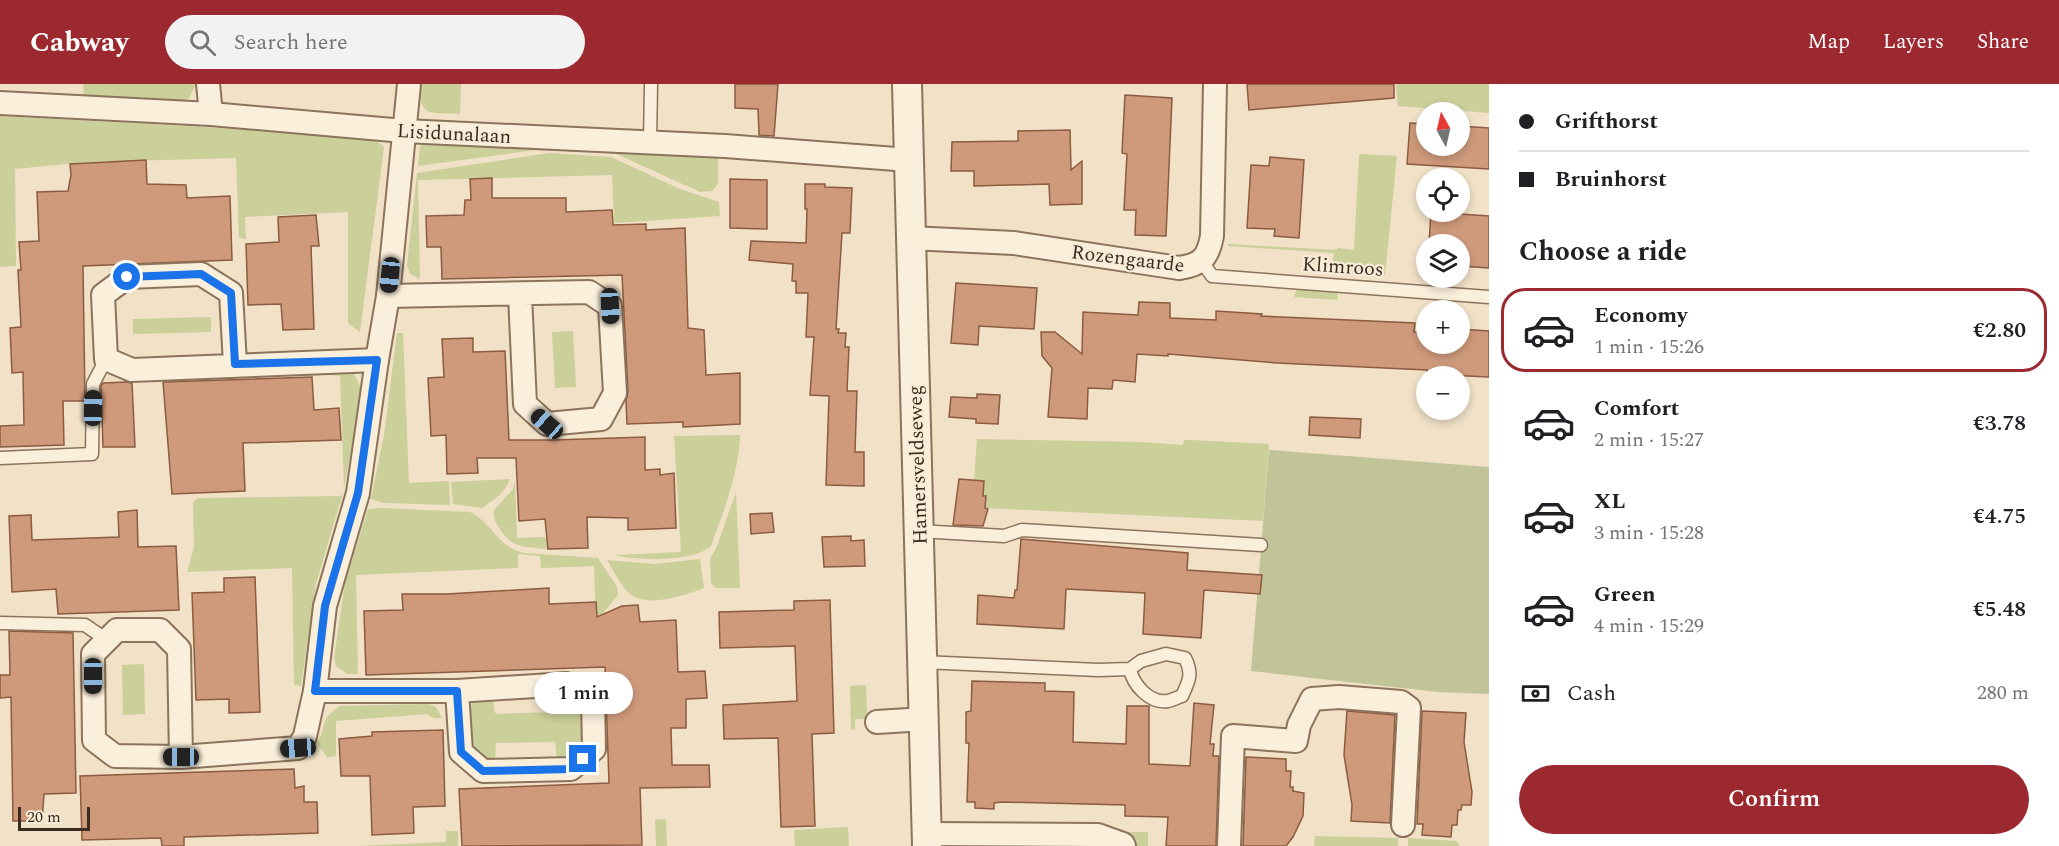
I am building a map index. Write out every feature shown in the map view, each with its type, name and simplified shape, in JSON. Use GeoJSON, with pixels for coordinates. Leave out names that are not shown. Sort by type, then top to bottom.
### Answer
{"type":"FeatureCollection","features":[{"type":"Feature","properties":{"kind":"street"},"geometry":{"type":"LineString","coordinates":[[208,84],[211,114]]}},
{"type":"Feature","properties":{"kind":"street"},"geometry":{"type":"LineString","coordinates":[[181,757],[179,649],[160,630],[117,630],[93,654],[94,740],[114,756],[181,757],[298,748],[305,736],[315,691],[325,606],[358,493],[388,296],[410,84]]}},
{"type":"Feature","properties":{"kind":"street","name":"Hamersveldseweg"},"geometry":{"type":"LineString","coordinates":[[907,84],[927,840]]}},
{"type":"Feature","properties":{"kind":"street","name":"Rozengaarde"},"geometry":{"type":"LineString","coordinates":[[910,238],[1014,243],[1179,268],[1194,266],[1209,250],[1212,236],[1215,84]]}},
{"type":"Feature","properties":{"kind":"street","name":"Lisidunalaan"},"geometry":{"type":"LineString","coordinates":[[0,103],[211,114],[404,131],[725,146],[909,160]]}},
{"type":"Feature","properties":{"kind":"street"},"geometry":{"type":"LineString","coordinates":[[235,364],[231,293],[201,274],[127,277],[103,295],[106,359],[132,370],[377,360]]}},
{"type":"Feature","properties":{"kind":"street"},"geometry":{"type":"LineString","coordinates":[[388,296],[589,292],[610,306],[615,393],[601,419],[547,424],[525,404],[519,295]]}},
{"type":"Feature","properties":{"kind":"street"},"geometry":{"type":"LineString","coordinates":[[315,691],[457,691],[566,684],[592,698],[594,749],[572,769],[483,771],[461,752],[457,691]]}},
{"type":"Feature","properties":{"kind":"street"},"geometry":{"type":"LineString","coordinates":[[1229,846],[1233,736],[1296,741],[1299,725],[1312,699],[1339,697],[1401,702],[1409,708],[1403,825]]}},
{"type":"Feature","properties":{"kind":"street"},"geometry":{"type":"LineString","coordinates":[[877,722],[924,719]]}},
{"type":"Feature","properties":{"kind":"street"},"geometry":{"type":"LineString","coordinates":[[927,840],[1098,835],[1124,844],[1124,846]]}},
{"type":"Feature","properties":{"kind":"lane"},"geometry":{"type":"LineString","coordinates":[[650,143],[651,84]]}},
{"type":"Feature","properties":{"kind":"lane","name":"Klimroos"},"geometry":{"type":"LineString","coordinates":[[1202,260],[1212,276],[1489,297]]}},
{"type":"Feature","properties":{"kind":"lane"},"geometry":{"type":"LineString","coordinates":[[0,458],[92,454],[93,384],[106,359]]}},
{"type":"Feature","properties":{"kind":"lane"},"geometry":{"type":"LineString","coordinates":[[919,531],[1004,536],[1022,531],[1261,545]]}},
{"type":"Feature","properties":{"kind":"lane"},"geometry":{"type":"LineString","coordinates":[[0,623],[86,625],[107,640]]}},
{"type":"Feature","properties":{"kind":"lane"},"geometry":{"type":"LineString","coordinates":[[922,662],[1098,670],[1130,669],[1141,661],[1166,654],[1185,658],[1190,669],[1189,681],[1182,696],[1166,701],[1150,697],[1132,680],[1130,669]]}},
{"type":"Feature","properties":{"kind":"green space"},"geometry":{"type":"Polygon","coordinates":[[[83,84],[196,84],[189,98],[181,102],[84,98],[83,84]]]}},
{"type":"Feature","properties":{"kind":"green space"},"geometry":{"type":"Polygon","coordinates":[[[421,84],[461,84],[460,114],[434,113],[424,108],[420,95],[421,84]]]}},
{"type":"Feature","properties":{"kind":"green space"},"geometry":{"type":"Polygon","coordinates":[[[1396,84],[1489,84],[1489,113],[1470,112],[1470,102],[1416,102],[1416,107],[1398,106],[1396,84]]]}},
{"type":"Feature","properties":{"kind":"green space"},"geometry":{"type":"Polygon","coordinates":[[[0,116],[240,129],[375,140],[384,147],[360,332],[348,323],[348,212],[245,217],[246,239],[239,238],[236,158],[87,162],[15,169],[16,266],[0,267],[0,116]]]}},
{"type":"Feature","properties":{"kind":"green space"},"geometry":{"type":"Polygon","coordinates":[[[428,142],[550,148],[418,166],[420,146],[428,142]]]}},
{"type":"Feature","properties":{"kind":"green space"},"geometry":{"type":"Polygon","coordinates":[[[612,152],[718,158],[718,184],[712,191],[700,192],[612,152]]]}},
{"type":"Feature","properties":{"kind":"green space"},"geometry":{"type":"Polygon","coordinates":[[[549,153],[611,157],[680,189],[719,202],[720,216],[614,223],[612,175],[418,180],[420,279],[410,274],[407,265],[417,173],[549,153]]]}},
{"type":"Feature","properties":{"kind":"green space"},"geometry":{"type":"Polygon","coordinates":[[[1359,154],[1397,156],[1385,275],[1332,272],[1334,253],[1228,246],[1228,244],[1354,250],[1359,154]]]}},
{"type":"Feature","properties":{"kind":"green space"},"geometry":{"type":"Polygon","coordinates":[[[1297,288],[1337,291],[1338,300],[1294,297],[1297,288]]]}},
{"type":"Feature","properties":{"kind":"green space"},"geometry":{"type":"Polygon","coordinates":[[[211,317],[211,332],[133,334],[133,319],[211,317]]]}},
{"type":"Feature","properties":{"kind":"green space"},"geometry":{"type":"Polygon","coordinates":[[[573,331],[576,387],[555,388],[552,332],[573,331]]]}},
{"type":"Feature","properties":{"kind":"green space"},"geometry":{"type":"Polygon","coordinates":[[[397,333],[403,333],[409,483],[449,481],[450,505],[384,503],[371,499],[384,435],[397,333]]]}},
{"type":"Feature","properties":{"kind":"green space"},"geometry":{"type":"Polygon","coordinates":[[[346,369],[354,374],[362,390],[344,488],[340,376],[331,375],[331,372],[346,369]]]}},
{"type":"Feature","properties":{"kind":"green space"},"geometry":{"type":"Polygon","coordinates":[[[740,435],[734,477],[711,546],[692,555],[665,559],[615,555],[681,552],[674,436],[740,435]]]}},
{"type":"Feature","properties":{"kind":"green space"},"geometry":{"type":"Polygon","coordinates":[[[977,439],[1183,445],[1184,440],[1190,440],[1269,444],[1263,521],[985,508],[986,496],[983,496],[974,481],[977,439]]]}},
{"type":"Feature","properties":{"kind":"green space"},"geometry":{"type":"Polygon","coordinates":[[[1269,450],[1489,467],[1489,694],[1438,692],[1251,671],[1269,450]]]}},
{"type":"Feature","properties":{"kind":"green space"},"geometry":{"type":"Polygon","coordinates":[[[510,479],[502,492],[482,508],[453,504],[451,482],[510,479]]]}},
{"type":"Feature","properties":{"kind":"green space"},"geometry":{"type":"Polygon","coordinates":[[[515,480],[517,538],[548,537],[548,549],[520,546],[509,540],[496,524],[494,510],[513,489],[515,480]]]}},
{"type":"Feature","properties":{"kind":"green space"},"geometry":{"type":"Polygon","coordinates":[[[736,492],[740,588],[716,588],[711,583],[710,559],[717,546],[736,492]]]}},
{"type":"Feature","properties":{"kind":"green space"},"geometry":{"type":"Polygon","coordinates":[[[342,496],[316,584],[301,686],[294,685],[292,568],[187,572],[194,547],[193,502],[198,498],[342,496]]]}},
{"type":"Feature","properties":{"kind":"green space"},"geometry":{"type":"Polygon","coordinates":[[[368,509],[470,512],[485,523],[501,541],[515,550],[524,553],[598,558],[617,587],[618,595],[604,612],[596,627],[594,566],[541,568],[540,556],[518,554],[518,568],[356,575],[358,674],[347,674],[336,666],[334,658],[345,583],[368,509]]]}},
{"type":"Feature","properties":{"kind":"green space"},"geometry":{"type":"Polygon","coordinates":[[[700,559],[704,588],[660,600],[642,599],[631,595],[607,560],[655,564],[700,559]]]}},
{"type":"Feature","properties":{"kind":"green space"},"geometry":{"type":"Polygon","coordinates":[[[144,664],[145,714],[123,715],[122,665],[144,664]]]}},
{"type":"Feature","properties":{"kind":"green space"},"geometry":{"type":"Polygon","coordinates":[[[866,685],[867,719],[855,719],[855,729],[851,730],[850,686],[866,685]]]}},
{"type":"Feature","properties":{"kind":"green space"},"geometry":{"type":"Polygon","coordinates":[[[555,693],[574,699],[582,715],[582,736],[574,754],[567,758],[557,758],[555,742],[496,743],[495,761],[483,761],[471,750],[468,715],[473,703],[478,699],[493,696],[496,714],[554,712],[555,693]]]}},
{"type":"Feature","properties":{"kind":"green space"},"geometry":{"type":"Polygon","coordinates":[[[428,704],[436,707],[442,718],[433,718],[427,714],[336,721],[336,756],[327,757],[316,742],[321,735],[326,718],[339,706],[428,704]]]}},
{"type":"Feature","properties":{"kind":"green space"},"geometry":{"type":"Polygon","coordinates":[[[666,819],[667,846],[656,846],[655,820],[666,819]]]}},
{"type":"Feature","properties":{"kind":"green space"},"geometry":{"type":"Polygon","coordinates":[[[848,827],[849,846],[795,846],[794,830],[848,827]]]}},
{"type":"Feature","properties":{"kind":"green space"},"geometry":{"type":"Polygon","coordinates":[[[446,831],[458,831],[458,846],[357,846],[446,842],[446,831]]]}},
{"type":"Feature","properties":{"kind":"green space"},"geometry":{"type":"Polygon","coordinates":[[[1122,832],[1148,832],[1148,846],[1132,846],[1122,832]]]}},
{"type":"Feature","properties":{"kind":"green space"},"geometry":{"type":"Polygon","coordinates":[[[1315,836],[1399,838],[1398,846],[1314,846],[1315,836]]]}},
{"type":"Feature","properties":{"kind":"green space"},"geometry":{"type":"Polygon","coordinates":[[[1408,838],[1456,841],[1460,846],[1408,846],[1408,838]]]}},
{"type":"Feature","properties":{"kind":"building"},"geometry":{"type":"Polygon","coordinates":[[[735,84],[778,84],[774,136],[759,135],[758,109],[735,108],[735,84]]]}},
{"type":"Feature","properties":{"kind":"building"},"geometry":{"type":"Polygon","coordinates":[[[1247,84],[1394,84],[1394,98],[1249,110],[1247,84]]]}},
{"type":"Feature","properties":{"kind":"building"},"geometry":{"type":"Polygon","coordinates":[[[1125,95],[1172,98],[1166,236],[1135,235],[1136,210],[1124,210],[1127,154],[1122,153],[1125,95]]]}},
{"type":"Feature","properties":{"kind":"building"},"geometry":{"type":"Polygon","coordinates":[[[1410,123],[1416,123],[1416,156],[1470,156],[1470,127],[1489,128],[1489,169],[1407,164],[1410,123]]]}},
{"type":"Feature","properties":{"kind":"building"},"geometry":{"type":"Polygon","coordinates":[[[1070,130],[1071,170],[1082,161],[1082,204],[1050,205],[1049,184],[974,186],[974,171],[951,171],[952,142],[1018,141],[1018,131],[1070,130]]]}},
{"type":"Feature","properties":{"kind":"building"},"geometry":{"type":"Polygon","coordinates":[[[1270,157],[1304,160],[1299,238],[1274,236],[1275,229],[1247,228],[1251,165],[1269,166],[1270,157]]]}},
{"type":"Feature","properties":{"kind":"building"},"geometry":{"type":"Polygon","coordinates":[[[146,160],[147,184],[186,185],[187,198],[230,196],[232,260],[83,266],[85,401],[63,401],[64,445],[0,447],[0,426],[24,425],[23,372],[12,373],[10,328],[21,327],[19,242],[39,241],[37,192],[68,191],[71,175],[70,164],[146,160]]]}},
{"type":"Feature","properties":{"kind":"building"},"geometry":{"type":"Polygon","coordinates":[[[492,178],[492,198],[566,198],[566,212],[612,210],[613,225],[646,224],[646,230],[685,228],[688,328],[704,330],[706,375],[740,373],[740,424],[683,427],[683,422],[627,424],[628,392],[622,275],[442,279],[441,247],[427,247],[426,216],[464,215],[465,200],[471,200],[470,179],[492,178]]]}},
{"type":"Feature","properties":{"kind":"building"},"geometry":{"type":"Polygon","coordinates":[[[730,179],[767,180],[767,229],[730,228],[730,179]]]}},
{"type":"Feature","properties":{"kind":"building"},"geometry":{"type":"Polygon","coordinates":[[[805,184],[852,188],[850,233],[842,233],[836,329],[839,329],[838,333],[846,333],[845,347],[849,347],[847,391],[857,391],[855,452],[864,452],[864,486],[826,485],[829,396],[810,395],[814,337],[806,337],[808,293],[796,293],[796,281],[792,281],[793,264],[749,260],[751,241],[806,243],[805,184]]]}},
{"type":"Feature","properties":{"kind":"building"},"geometry":{"type":"Polygon","coordinates":[[[316,215],[319,246],[311,246],[314,329],[283,330],[281,304],[248,305],[246,244],[279,242],[278,217],[316,215]]]}},
{"type":"Feature","properties":{"kind":"building"},"geometry":{"type":"Polygon","coordinates":[[[1470,215],[1489,216],[1489,268],[1470,267],[1470,234],[1430,234],[1430,222],[1470,222],[1470,215]]]}},
{"type":"Feature","properties":{"kind":"building"},"geometry":{"type":"Polygon","coordinates":[[[956,283],[1037,288],[1034,329],[979,326],[978,345],[951,343],[956,283]]]}},
{"type":"Feature","properties":{"kind":"building"},"geometry":{"type":"Polygon","coordinates":[[[1139,302],[1170,303],[1170,318],[1216,320],[1216,311],[1262,314],[1261,316],[1415,323],[1416,354],[1470,354],[1470,330],[1489,331],[1489,377],[1470,376],[1470,366],[1416,366],[1416,369],[1137,354],[1135,382],[1113,380],[1112,389],[1088,388],[1087,419],[1048,417],[1052,368],[1042,356],[1041,332],[1055,332],[1082,354],[1083,312],[1138,315],[1139,302]]]}},
{"type":"Feature","properties":{"kind":"building"},"geometry":{"type":"Polygon","coordinates":[[[473,338],[473,352],[505,351],[509,440],[645,437],[645,470],[660,469],[660,475],[674,473],[676,528],[628,530],[628,518],[587,517],[588,548],[548,549],[545,519],[519,521],[516,458],[477,458],[478,473],[447,474],[446,435],[431,436],[428,378],[444,377],[442,339],[473,338]]]}},
{"type":"Feature","properties":{"kind":"building"},"geometry":{"type":"Polygon","coordinates":[[[312,377],[314,410],[339,408],[341,440],[243,443],[245,491],[172,494],[163,382],[312,377]]]}},
{"type":"Feature","properties":{"kind":"building"},"geometry":{"type":"Polygon","coordinates":[[[103,383],[132,383],[135,447],[103,447],[101,386],[103,383]]]}},
{"type":"Feature","properties":{"kind":"building"},"geometry":{"type":"Polygon","coordinates":[[[977,394],[1000,395],[998,424],[976,423],[976,419],[949,417],[951,397],[977,398],[977,394]]]}},
{"type":"Feature","properties":{"kind":"building"},"geometry":{"type":"Polygon","coordinates":[[[1310,417],[1361,419],[1360,438],[1309,435],[1310,417]]]}},
{"type":"Feature","properties":{"kind":"building"},"geometry":{"type":"Polygon","coordinates":[[[959,479],[984,481],[983,496],[986,496],[985,508],[988,509],[983,526],[953,525],[959,479]]]}},
{"type":"Feature","properties":{"kind":"building"},"geometry":{"type":"Polygon","coordinates":[[[137,510],[138,547],[176,546],[179,610],[58,614],[56,589],[12,592],[9,516],[31,515],[32,540],[119,537],[118,512],[137,510]]]}},
{"type":"Feature","properties":{"kind":"building"},"geometry":{"type":"Polygon","coordinates":[[[772,513],[774,532],[751,534],[750,514],[772,513]]]}},
{"type":"Feature","properties":{"kind":"building"},"geometry":{"type":"Polygon","coordinates":[[[851,536],[851,541],[864,540],[865,566],[824,567],[822,537],[851,536]]]}},
{"type":"Feature","properties":{"kind":"building"},"geometry":{"type":"Polygon","coordinates":[[[1021,539],[1188,553],[1187,570],[1262,575],[1260,594],[1204,590],[1201,638],[1143,634],[1145,593],[1066,589],[1064,629],[977,624],[978,595],[1014,598],[1015,590],[1017,590],[1021,539]]]}},
{"type":"Feature","properties":{"kind":"building"},"geometry":{"type":"Polygon","coordinates":[[[255,577],[260,712],[229,713],[229,699],[196,700],[192,593],[224,592],[224,578],[255,577]]]}},
{"type":"Feature","properties":{"kind":"building"},"geometry":{"type":"Polygon","coordinates":[[[549,588],[549,604],[596,602],[597,617],[622,606],[638,605],[640,622],[676,620],[678,672],[705,671],[707,698],[686,699],[686,728],[671,728],[672,765],[709,765],[710,787],[640,788],[642,845],[462,846],[459,789],[609,783],[605,667],[366,675],[364,611],[403,610],[402,594],[447,594],[549,588]]]}},
{"type":"Feature","properties":{"kind":"building"},"geometry":{"type":"Polygon","coordinates":[[[830,600],[834,733],[812,734],[815,826],[781,827],[778,738],[724,739],[723,705],[797,701],[795,646],[720,648],[719,612],[794,610],[794,601],[830,600]]]}},
{"type":"Feature","properties":{"kind":"building"},"geometry":{"type":"Polygon","coordinates":[[[9,631],[73,633],[76,793],[44,794],[42,821],[13,821],[11,697],[0,698],[0,675],[10,675],[9,631]]]}},
{"type":"Feature","properties":{"kind":"building"},"geometry":{"type":"Polygon","coordinates":[[[972,681],[1045,683],[1045,691],[1074,692],[1073,742],[1126,744],[1127,706],[1149,706],[1149,764],[1190,766],[1194,703],[1214,705],[1210,744],[1214,744],[1213,756],[1219,756],[1216,846],[1166,846],[1168,817],[1125,816],[1125,805],[1002,802],[994,803],[994,809],[975,808],[975,802],[967,802],[969,743],[966,743],[966,712],[971,711],[972,681]]]}},
{"type":"Feature","properties":{"kind":"building"},"geometry":{"type":"Polygon","coordinates":[[[1347,711],[1395,715],[1390,823],[1351,821],[1352,805],[1344,755],[1347,711]]]}},
{"type":"Feature","properties":{"kind":"building"},"geometry":{"type":"Polygon","coordinates":[[[1422,711],[1466,713],[1464,742],[1472,792],[1471,805],[1462,805],[1461,810],[1458,810],[1457,825],[1452,825],[1451,837],[1422,835],[1423,824],[1417,824],[1422,711]]]}},
{"type":"Feature","properties":{"kind":"building"},"geometry":{"type":"Polygon","coordinates":[[[443,730],[445,806],[413,807],[414,833],[372,835],[370,776],[341,776],[339,739],[372,736],[372,732],[443,730]]]}},
{"type":"Feature","properties":{"kind":"building"},"geometry":{"type":"Polygon","coordinates":[[[1246,757],[1286,759],[1286,771],[1291,771],[1290,787],[1293,787],[1293,791],[1304,793],[1303,816],[1286,846],[1243,846],[1246,757]]]}},
{"type":"Feature","properties":{"kind":"building"},"geometry":{"type":"Polygon","coordinates":[[[294,769],[295,788],[304,786],[304,802],[317,802],[318,833],[184,837],[184,846],[162,846],[161,838],[82,840],[80,776],[294,769]]]}},
{"type":"Feature","properties":{"kind":"route"},"geometry":{"type":"LineString","coordinates":[[127,277],[201,274],[231,293],[235,364],[377,360],[358,493],[325,606],[315,691],[457,691],[461,752],[483,771],[572,769],[583,759]]}}]}
